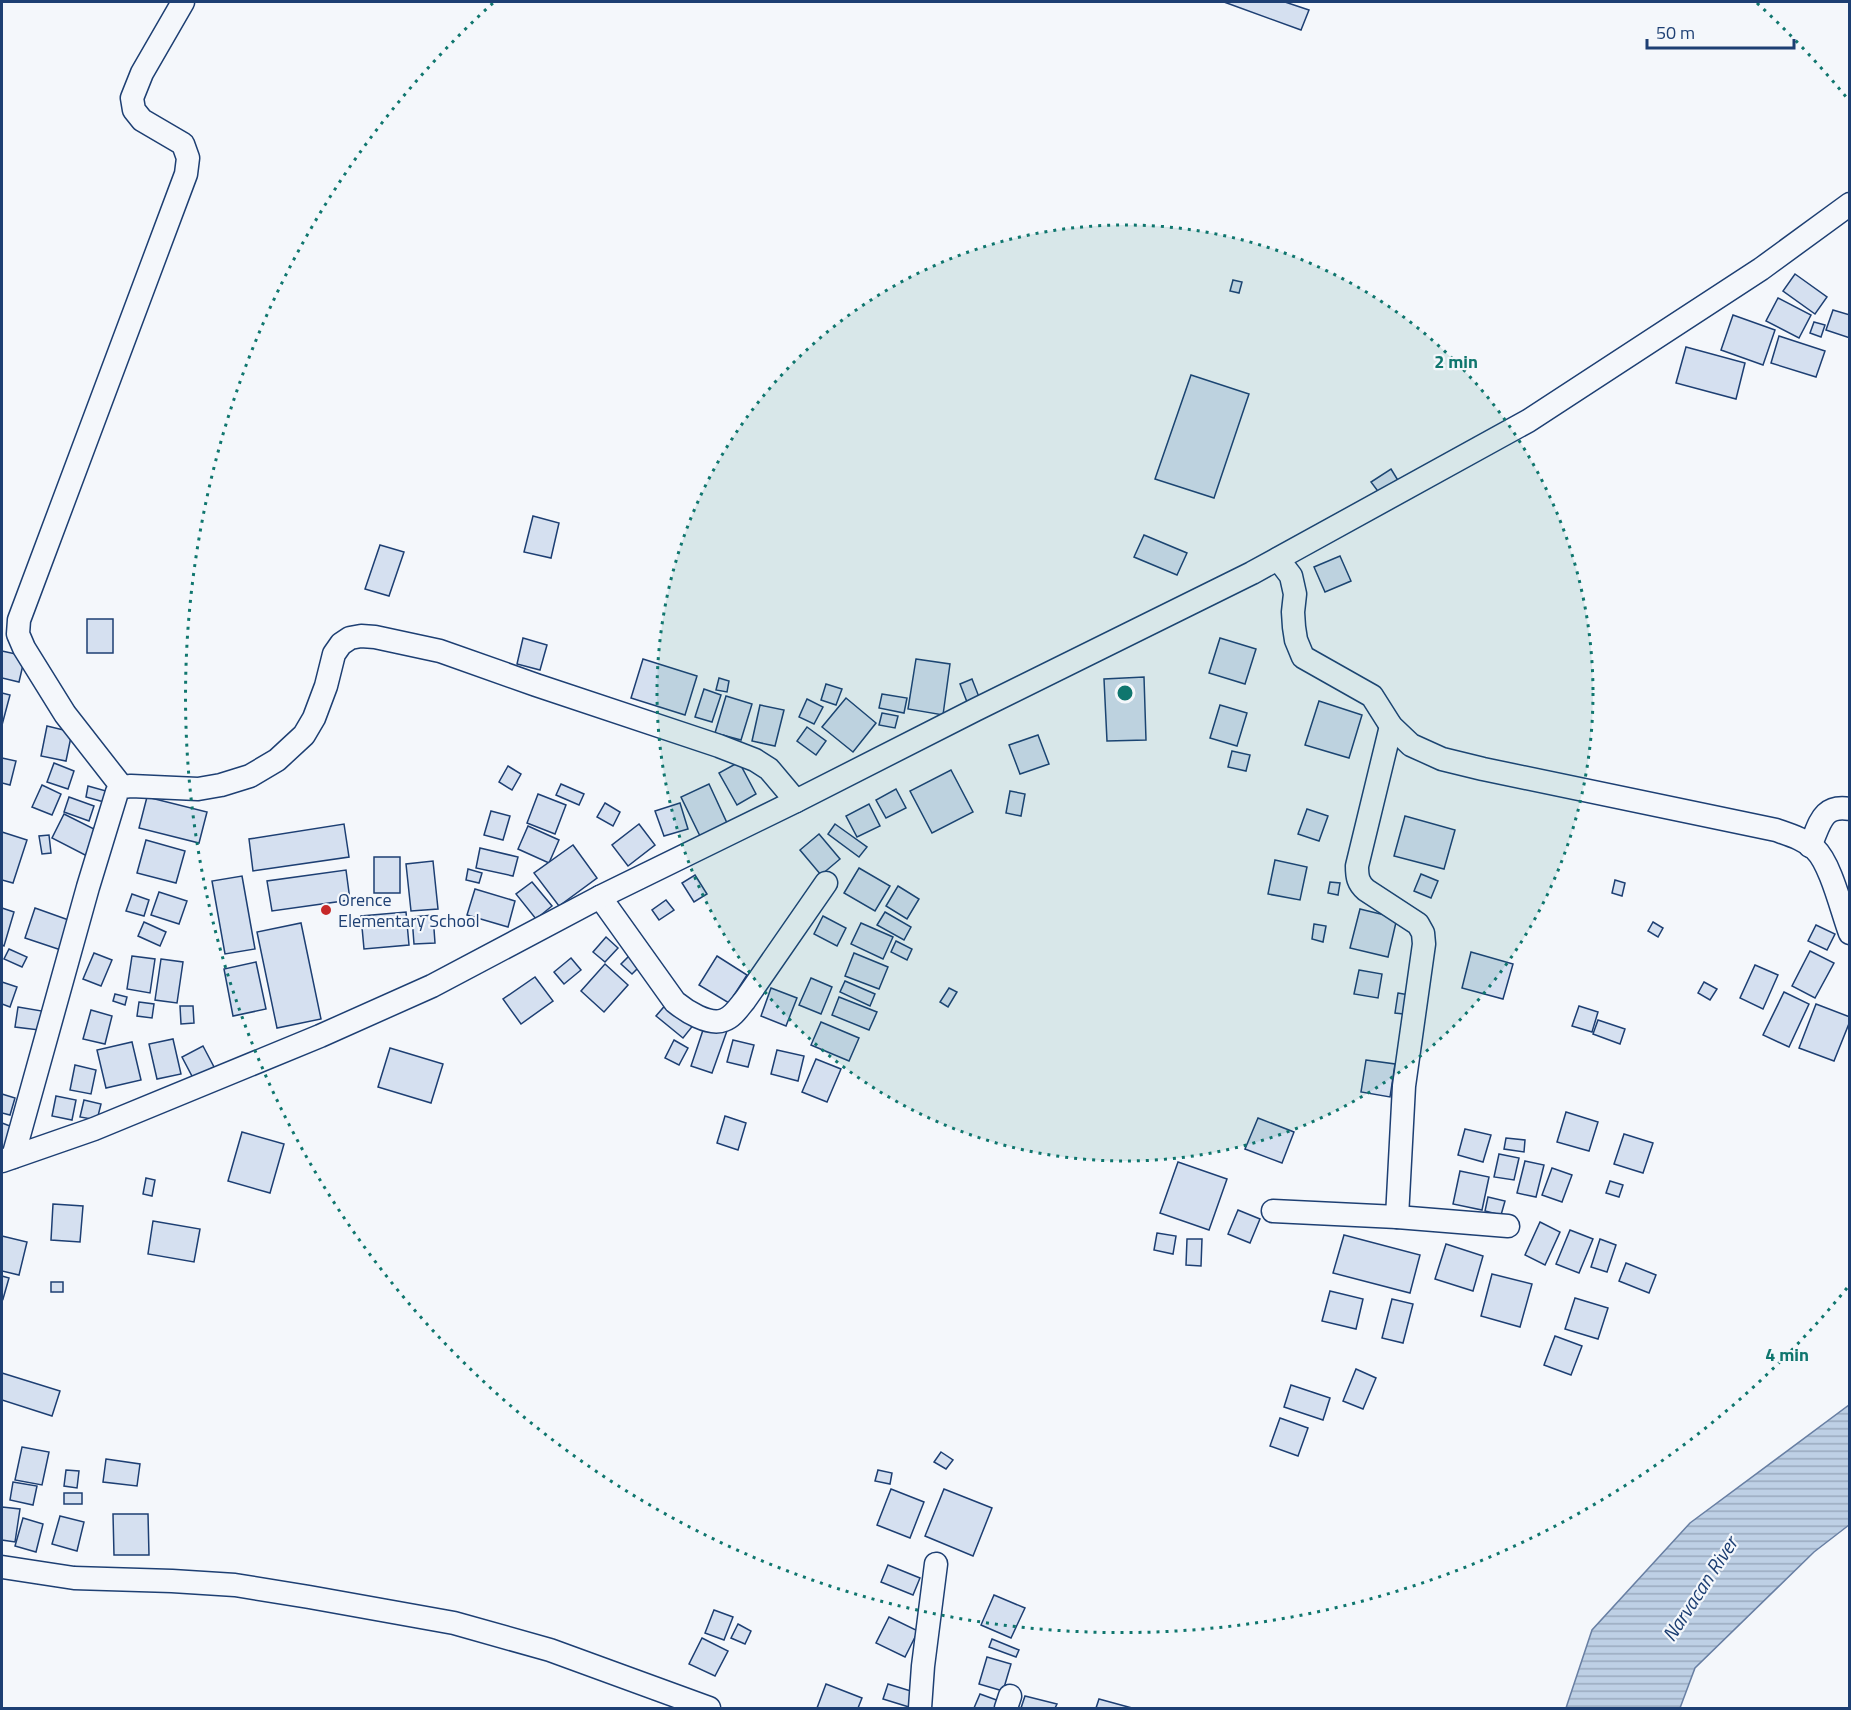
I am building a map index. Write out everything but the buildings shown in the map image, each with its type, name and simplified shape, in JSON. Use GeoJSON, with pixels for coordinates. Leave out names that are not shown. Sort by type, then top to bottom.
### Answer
{"type":"FeatureCollection","features":[{"type":"Feature","properties":{"kind":"street"},"geometry":{"type":"LineString","coordinates":[[122,787],[65,714],[24,648],[18,634],[19,620],[186,174],[188,158],[183,144],[142,120],[134,110],[132,98],[142,73],[183,2]]}},
{"type":"Feature","properties":{"kind":"street"},"geometry":{"type":"LineString","coordinates":[[7,1159],[94,1129],[320,1036],[432,986],[600,897],[1278,559],[1528,421],[1761,269],[1850,204]]}},
{"type":"Feature","properties":{"kind":"street"},"geometry":{"type":"LineString","coordinates":[[1278,559],[1291,576],[1295,594],[1294,627],[1296,640],[1303,657],[1371,696],[1391,726],[1411,746],[1442,759],[1495,772],[1776,830],[1798,837],[1816,850],[1828,871],[1850,933]]}},
{"type":"Feature","properties":{"kind":"street"},"geometry":{"type":"LineString","coordinates":[[7,1159],[117,792],[122,787],[131,786],[198,789],[221,785],[250,776],[276,760],[304,735],[314,718],[326,686],[334,654],[341,644],[350,638],[375,637],[440,651],[719,746],[755,760],[769,769],[796,801]]}},
{"type":"Feature","properties":{"kind":"street"},"geometry":{"type":"LineString","coordinates":[[1391,726],[1357,866],[1357,875],[1359,884],[1418,924],[1423,933],[1424,944],[1404,1086],[1397,1217]]}},
{"type":"Feature","properties":{"kind":"street"},"geometry":{"type":"LineString","coordinates":[[1810,846],[1822,819],[1829,810],[1850,809]]}},
{"type":"Feature","properties":{"kind":"street"},"geometry":{"type":"LineString","coordinates":[[600,897],[675,1002],[698,1017],[718,1022],[726,1020],[745,1000],[826,883]]}},
{"type":"Feature","properties":{"kind":"street"},"geometry":{"type":"LineString","coordinates":[[1273,1212],[1397,1217],[1508,1226]]}},
{"type":"Feature","properties":{"kind":"street"},"geometry":{"type":"LineString","coordinates":[[920,1708],[922,1666],[936,1564]]}},
{"type":"Feature","properties":{"kind":"street"},"geometry":{"type":"LineString","coordinates":[[2,1567],[74,1578],[236,1585],[454,1623],[550,1650],[709,1708]]}},
{"type":"Feature","properties":{"kind":"water","name":"Narvacan River"},"geometry":{"type":"Polygon","coordinates":[[[1849,1405],[1849,1525],[1814,1552],[1695,1668],[1680,1708],[1566,1708],[1592,1630],[1690,1523],[1849,1405]]]}},
{"type":"Feature","properties":{"kind":"place","name":"Orence Elementary School"},"geometry":{"type":"Point","coordinates":[326,910]}}]}
